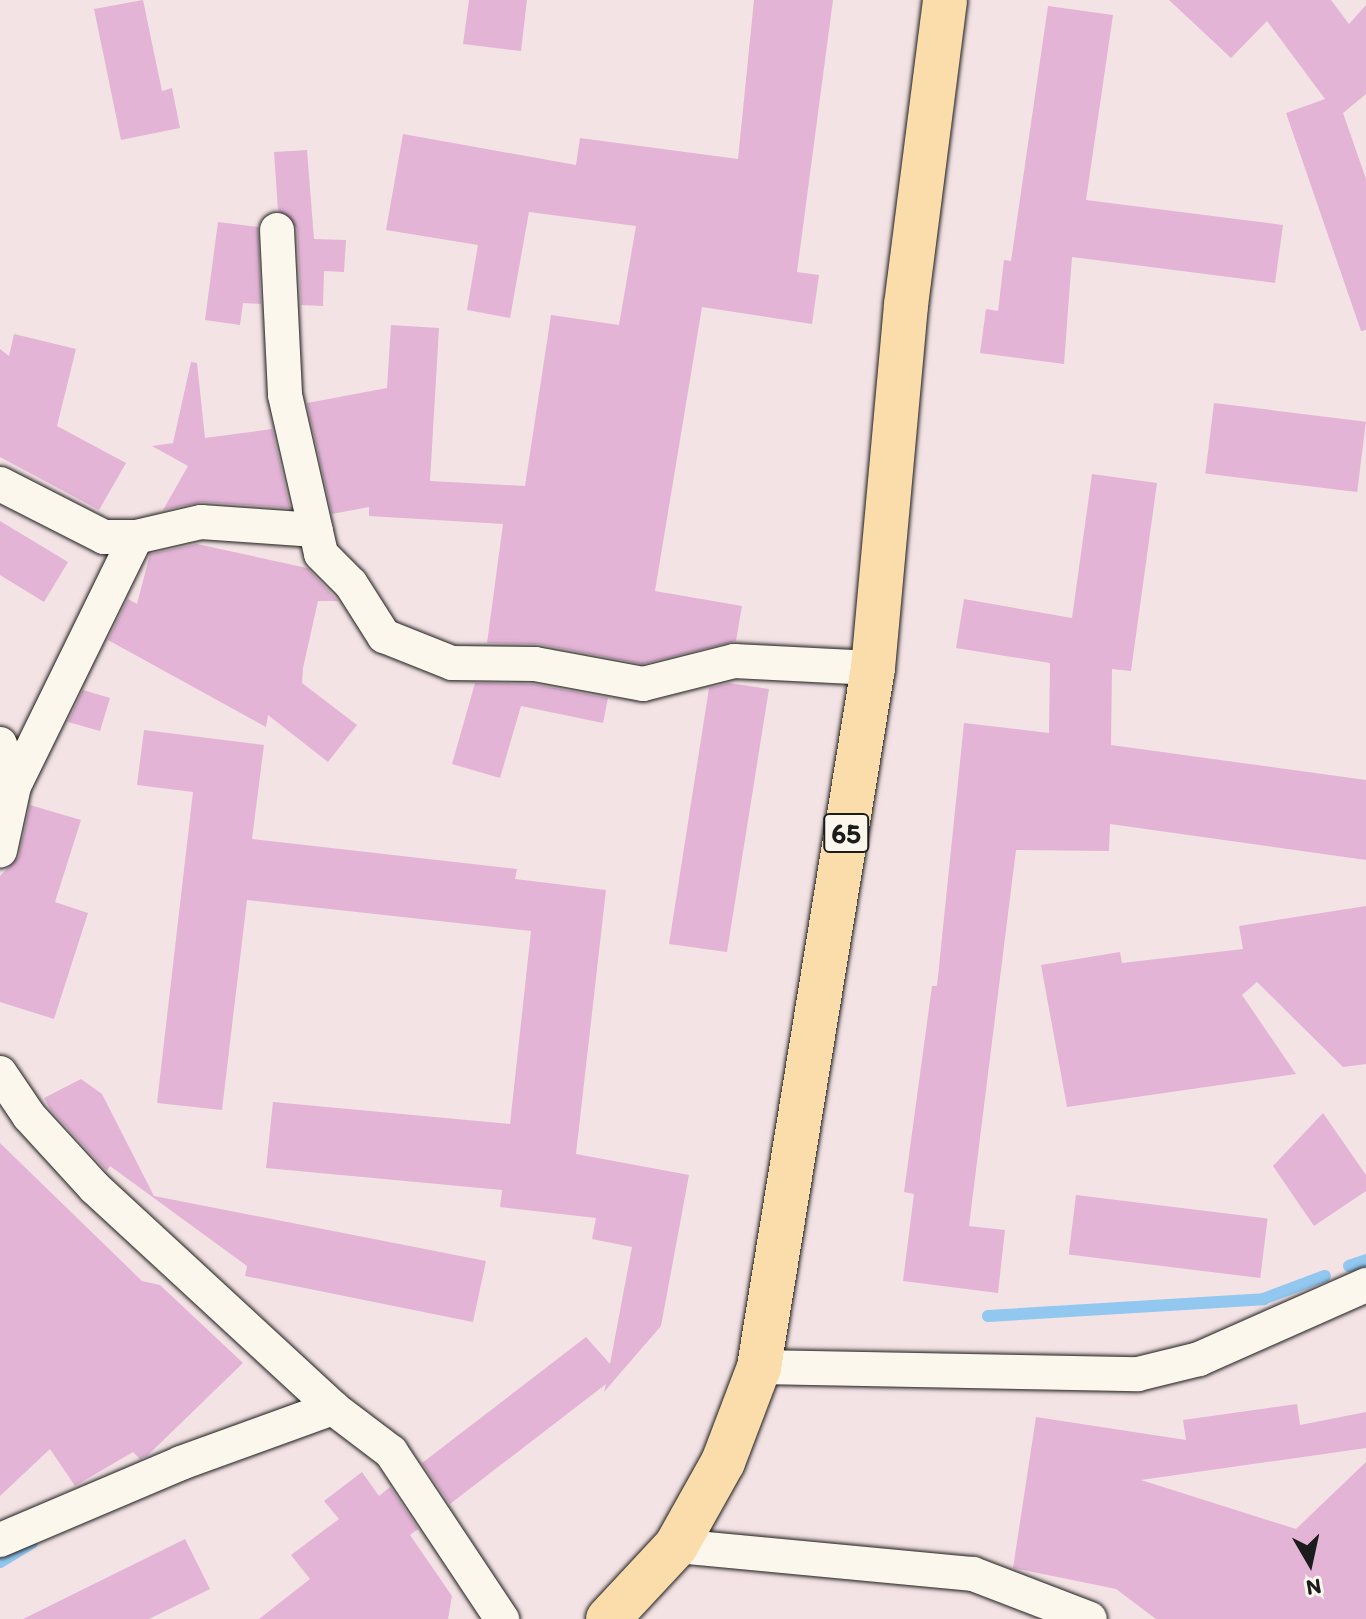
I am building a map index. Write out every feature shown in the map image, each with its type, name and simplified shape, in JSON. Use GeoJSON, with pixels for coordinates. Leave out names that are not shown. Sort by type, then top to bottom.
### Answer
{"type":"FeatureCollection","features":[{"type":"Feature","properties":{"kind":"main road","name":"65"},"geometry":{"type":"LineString","coordinates":[[608,1619],[676,1546],[723,1462],[759,1367],[873,668],[906,305],[945,0]]}},
{"type":"Feature","properties":{"kind":"street"},"geometry":{"type":"LineString","coordinates":[[277,230],[285,395],[321,554],[351,584],[384,636],[424,656],[535,664],[643,684],[734,661],[873,668]]}},
{"type":"Feature","properties":{"kind":"street"},"geometry":{"type":"LineString","coordinates":[[0,484],[104,537],[136,537],[201,522],[316,530]]}},
{"type":"Feature","properties":{"kind":"street"},"geometry":{"type":"LineString","coordinates":[[0,851],[14,786],[136,537]]}},
{"type":"Feature","properties":{"kind":"street"},"geometry":{"type":"LineString","coordinates":[[0,744],[14,786]]}},
{"type":"Feature","properties":{"kind":"street"},"geometry":{"type":"LineString","coordinates":[[0,1073],[29,1116],[95,1188],[333,1408],[391,1452],[502,1619]]}},
{"type":"Feature","properties":{"kind":"street"},"geometry":{"type":"LineString","coordinates":[[759,1367],[1138,1374],[1199,1359],[1366,1285]]}},
{"type":"Feature","properties":{"kind":"street"},"geometry":{"type":"LineString","coordinates":[[0,1540],[181,1463],[333,1408]]}},
{"type":"Feature","properties":{"kind":"street"},"geometry":{"type":"LineString","coordinates":[[676,1546],[973,1574],[1081,1617]]}},
{"type":"Feature","properties":{"kind":"building"},"geometry":{"type":"Polygon","coordinates":[[[143,0],[162,91],[172,88],[180,128],[121,140],[94,9],[143,0]]]}},
{"type":"Feature","properties":{"kind":"building"},"geometry":{"type":"Polygon","coordinates":[[[469,0],[527,0],[521,51],[463,44],[469,0]]]}},
{"type":"Feature","properties":{"kind":"building"},"geometry":{"type":"Polygon","coordinates":[[[754,0],[833,0],[797,272],[819,275],[812,324],[702,307],[655,591],[742,606],[736,641],[642,664],[538,644],[487,643],[503,524],[369,516],[369,507],[332,514],[307,403],[387,388],[391,325],[439,328],[430,481],[525,486],[551,315],[619,325],[636,226],[529,212],[510,318],[467,310],[478,245],[386,230],[403,134],[576,165],[580,138],[738,159],[754,0]]]}},
{"type":"Feature","properties":{"kind":"building"},"geometry":{"type":"Polygon","coordinates":[[[1169,0],[1331,0],[1349,24],[1366,5],[1366,94],[1343,113],[1366,179],[1366,330],[1361,331],[1286,113],[1325,99],[1267,21],[1231,58],[1169,0]]]}},
{"type":"Feature","properties":{"kind":"building"},"geometry":{"type":"Polygon","coordinates":[[[1048,6],[1113,15],[1086,200],[1283,225],[1275,283],[1072,257],[1064,364],[980,353],[986,309],[998,311],[1004,260],[1011,261],[1048,6]]]}},
{"type":"Feature","properties":{"kind":"building"},"geometry":{"type":"Polygon","coordinates":[[[307,150],[314,239],[346,240],[344,272],[324,271],[323,306],[301,305],[297,228],[278,210],[274,152],[307,150]]]}},
{"type":"Feature","properties":{"kind":"building"},"geometry":{"type":"Polygon","coordinates":[[[218,222],[258,227],[261,304],[243,303],[240,325],[205,320],[218,222]]]}},
{"type":"Feature","properties":{"kind":"building"},"geometry":{"type":"Polygon","coordinates":[[[14,334],[76,349],[57,426],[126,463],[99,510],[0,457],[0,349],[9,356],[14,334]]]}},
{"type":"Feature","properties":{"kind":"building"},"geometry":{"type":"Polygon","coordinates":[[[191,362],[197,363],[205,438],[272,429],[290,508],[202,502],[163,510],[188,466],[152,446],[173,443],[191,362]]]}},
{"type":"Feature","properties":{"kind":"building"},"geometry":{"type":"Polygon","coordinates":[[[1214,403],[1366,422],[1357,492],[1205,473],[1214,403]]]}},
{"type":"Feature","properties":{"kind":"building"},"geometry":{"type":"Polygon","coordinates":[[[1092,474],[1157,483],[1131,671],[1112,669],[1111,745],[1366,780],[1366,860],[1110,824],[1109,851],[1016,850],[969,1226],[1005,1230],[998,1293],[903,1281],[914,1194],[904,1192],[932,986],[937,986],[964,723],[1049,733],[1050,663],[956,648],[964,599],[1072,618],[1092,474]]]}},
{"type":"Feature","properties":{"kind":"building"},"geometry":{"type":"Polygon","coordinates":[[[0,521],[68,562],[44,602],[0,575],[0,521]]]}},
{"type":"Feature","properties":{"kind":"building"},"geometry":{"type":"Polygon","coordinates":[[[197,544],[307,568],[338,601],[318,601],[302,683],[357,725],[328,762],[268,715],[266,727],[108,640],[128,599],[137,604],[150,554],[197,544]]]}},
{"type":"Feature","properties":{"kind":"building"},"geometry":{"type":"Polygon","coordinates":[[[475,683],[533,684],[608,698],[603,723],[521,706],[500,778],[452,764],[475,683]]]}},
{"type":"Feature","properties":{"kind":"building"},"geometry":{"type":"Polygon","coordinates":[[[729,683],[769,689],[727,952],[669,944],[709,688],[729,683]]]}},
{"type":"Feature","properties":{"kind":"building"},"geometry":{"type":"Polygon","coordinates":[[[83,690],[110,698],[100,731],[68,722],[83,690]]]}},
{"type":"Feature","properties":{"kind":"building"},"geometry":{"type":"Polygon","coordinates":[[[144,730],[264,745],[252,839],[517,869],[515,879],[606,890],[576,1154],[689,1175],[661,1326],[604,1392],[606,1384],[450,1504],[422,1463],[586,1337],[610,1364],[632,1247],[592,1239],[596,1218],[500,1207],[502,1190],[266,1168],[273,1102],[510,1124],[531,931],[247,900],[222,1110],[157,1103],[193,792],[137,785],[144,730]]]}},
{"type":"Feature","properties":{"kind":"building"},"geometry":{"type":"Polygon","coordinates":[[[30,805],[81,820],[55,902],[88,913],[54,1019],[0,1002],[0,876],[19,856],[30,805]]]}},
{"type":"Feature","properties":{"kind":"building"},"geometry":{"type":"Polygon","coordinates":[[[1366,906],[1366,1064],[1343,1067],[1257,982],[1242,995],[1296,1074],[1067,1107],[1041,965],[1120,952],[1122,963],[1243,949],[1239,926],[1366,906]]]}},
{"type":"Feature","properties":{"kind":"building"},"geometry":{"type":"Polygon","coordinates":[[[81,1079],[102,1094],[154,1196],[486,1261],[473,1322],[245,1276],[247,1266],[110,1166],[107,1171],[50,1109],[44,1098],[81,1079]]]}},
{"type":"Feature","properties":{"kind":"building"},"geometry":{"type":"Polygon","coordinates":[[[1323,1113],[1366,1175],[1366,1191],[1314,1226],[1273,1166],[1323,1113]]]}},
{"type":"Feature","properties":{"kind":"building"},"geometry":{"type":"Polygon","coordinates":[[[0,1143],[142,1281],[160,1285],[243,1363],[148,1455],[140,1459],[133,1452],[75,1486],[50,1449],[0,1496],[0,1143]]]}},
{"type":"Feature","properties":{"kind":"building"},"geometry":{"type":"Polygon","coordinates":[[[1076,1195],[1268,1219],[1260,1278],[1069,1255],[1076,1195]]]}},
{"type":"Feature","properties":{"kind":"building"},"geometry":{"type":"Polygon","coordinates":[[[1297,1404],[1300,1425],[1366,1412],[1366,1448],[1141,1480],[1296,1529],[1366,1462],[1366,1619],[1156,1619],[1116,1589],[1013,1568],[1036,1417],[1186,1440],[1183,1420],[1297,1404]]]}},
{"type":"Feature","properties":{"kind":"building"},"geometry":{"type":"Polygon","coordinates":[[[362,1472],[379,1496],[390,1487],[418,1529],[410,1535],[452,1596],[448,1619],[259,1619],[310,1579],[291,1555],[339,1519],[324,1501],[362,1472]]]}},
{"type":"Feature","properties":{"kind":"building"},"geometry":{"type":"Polygon","coordinates":[[[185,1539],[210,1589],[149,1619],[23,1619],[185,1539]]]}},
{"type":"Feature","properties":{"kind":"waterway"},"geometry":{"type":"LineString","coordinates":[[1349,1266],[1366,1260]]}},
{"type":"Feature","properties":{"kind":"waterway"},"geometry":{"type":"LineString","coordinates":[[988,1316],[1263,1299],[1325,1276]]}},
{"type":"Feature","properties":{"kind":"waterway"},"geometry":{"type":"LineString","coordinates":[[0,1562],[32,1543]]}}]}
